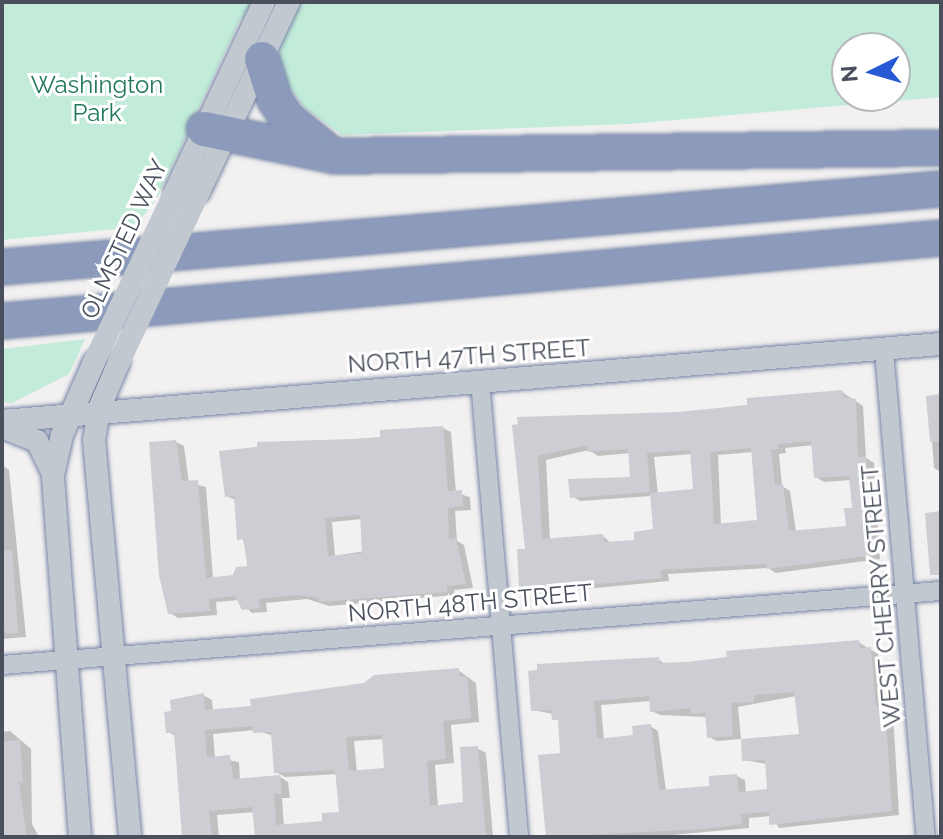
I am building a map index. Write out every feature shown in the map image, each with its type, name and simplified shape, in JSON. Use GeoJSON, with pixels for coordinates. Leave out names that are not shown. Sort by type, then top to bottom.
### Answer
{"type":"FeatureCollection","features":[{"type":"Feature","properties":{"kind":"highway"},"geometry":{"type":"LineString","coordinates":[[262,59],[275,100],[288,119],[334,156]]}},
{"type":"Feature","properties":{"kind":"highway"},"geometry":{"type":"LineString","coordinates":[[215,131],[334,156],[941,148]]}},
{"type":"Feature","properties":{"kind":"highway"},"geometry":{"type":"LineString","coordinates":[[2,267],[941,189]]}},
{"type":"Feature","properties":{"kind":"highway"},"geometry":{"type":"LineString","coordinates":[[2,321],[941,238]]}},
{"type":"Feature","properties":{"kind":"street","name":"OLMSTED WAY"},"geometry":{"type":"LineString","coordinates":[[130,837],[117,656],[95,452],[99,409],[199,192],[215,131],[264,2]]}},
{"type":"Feature","properties":{"kind":"street","name":"OLMSTED WAY"},"geometry":{"type":"LineString","coordinates":[[53,475],[71,411],[175,192],[262,59],[289,2]]}},
{"type":"Feature","properties":{"kind":"street","name":"NORTH 47TH STREET"},"geometry":{"type":"LineString","coordinates":[[2,421],[71,411],[941,344]]}},
{"type":"Feature","properties":{"kind":"street","name":"WEST CHERRY STREET"},"geometry":{"type":"LineString","coordinates":[[884,350],[926,837]]}},
{"type":"Feature","properties":{"kind":"street"},"geometry":{"type":"LineString","coordinates":[[480,381],[519,837]]}},
{"type":"Feature","properties":{"kind":"street"},"geometry":{"type":"LineString","coordinates":[[2,427],[37,441],[53,475],[80,837]]}},
{"type":"Feature","properties":{"kind":"street","name":"NORTH 48TH STREET"},"geometry":{"type":"LineString","coordinates":[[2,665],[941,591]]}},
{"type":"Feature","properties":{"kind":"green space","name":"Washington Park"},"geometry":{"type":"Polygon","coordinates":[[[2,2],[941,2],[941,97],[911,100],[911,32],[831,32],[831,106],[628,124],[342,135],[304,107],[278,72],[281,42],[241,18],[157,198],[135,227],[2,240],[2,2]]]}},
{"type":"Feature","properties":{"kind":"green space"},"geometry":{"type":"Polygon","coordinates":[[[85,339],[69,374],[12,403],[2,402],[2,349],[85,339]]]}},
{"type":"Feature","properties":{"kind":"building"},"geometry":{"type":"Polygon","coordinates":[[[842,390],[843,397],[856,399],[858,457],[866,456],[873,555],[767,569],[766,564],[661,570],[662,578],[523,591],[519,586],[517,549],[525,549],[512,425],[518,424],[517,417],[678,412],[747,405],[747,398],[842,390]],[[811,441],[778,444],[778,449],[771,450],[775,485],[783,484],[789,531],[846,526],[844,508],[852,508],[849,476],[814,478],[811,441]],[[587,445],[538,456],[542,539],[603,534],[604,542],[634,540],[634,532],[653,529],[650,493],[693,489],[690,450],[647,453],[650,492],[570,498],[568,479],[630,477],[628,449],[588,452],[587,445]],[[751,448],[710,452],[714,524],[757,520],[751,448]]]}},
{"type":"Feature","properties":{"kind":"building"},"geometry":{"type":"Polygon","coordinates":[[[941,394],[941,441],[930,442],[926,396],[941,394]]]}},
{"type":"Feature","properties":{"kind":"building"},"geometry":{"type":"Polygon","coordinates":[[[443,426],[448,491],[462,490],[463,506],[448,508],[449,539],[456,538],[466,584],[447,586],[447,592],[319,602],[319,598],[297,595],[258,599],[260,608],[242,610],[235,596],[209,599],[210,611],[168,614],[159,576],[149,442],[176,440],[182,481],[198,480],[206,578],[233,575],[236,567],[247,566],[244,539],[237,540],[234,496],[225,497],[219,451],[257,447],[257,442],[380,437],[380,430],[443,426]],[[360,515],[325,518],[328,556],[362,553],[360,515]]]}},
{"type":"Feature","properties":{"kind":"building"},"geometry":{"type":"Polygon","coordinates":[[[941,511],[941,575],[930,575],[925,513],[941,511]]]}},
{"type":"Feature","properties":{"kind":"building"},"geometry":{"type":"Polygon","coordinates":[[[2,550],[12,550],[18,633],[7,634],[2,626],[2,550]]]}},
{"type":"Feature","properties":{"kind":"building"},"geometry":{"type":"Polygon","coordinates":[[[859,640],[860,648],[871,647],[876,706],[885,705],[892,811],[769,825],[769,812],[741,814],[742,824],[704,829],[546,837],[538,755],[560,753],[558,720],[552,720],[551,710],[531,711],[528,671],[537,670],[537,664],[659,657],[659,663],[687,662],[727,657],[726,651],[859,640]],[[794,692],[754,695],[754,702],[731,703],[733,736],[707,738],[705,713],[691,714],[691,708],[650,712],[649,696],[594,701],[597,739],[633,735],[632,726],[651,724],[659,790],[709,786],[709,776],[737,774],[739,792],[767,789],[765,760],[742,761],[741,739],[799,734],[794,692]]]}},
{"type":"Feature","properties":{"kind":"building"},"geometry":{"type":"Polygon","coordinates":[[[459,668],[459,676],[467,676],[471,718],[443,721],[446,759],[427,761],[430,806],[463,802],[460,747],[478,746],[486,837],[255,837],[252,807],[209,811],[212,837],[182,837],[174,733],[166,733],[164,712],[171,711],[170,700],[204,693],[205,710],[251,706],[250,699],[364,683],[374,675],[459,668]],[[253,726],[205,730],[207,757],[230,755],[233,779],[280,775],[282,794],[274,794],[276,825],[322,821],[322,813],[339,812],[335,770],[274,773],[271,732],[253,733],[253,726]],[[382,735],[346,737],[349,771],[384,768],[382,735]]]}},
{"type":"Feature","properties":{"kind":"building"},"geometry":{"type":"Polygon","coordinates":[[[20,740],[23,782],[19,783],[27,837],[2,837],[2,742],[20,740]]]}}]}
